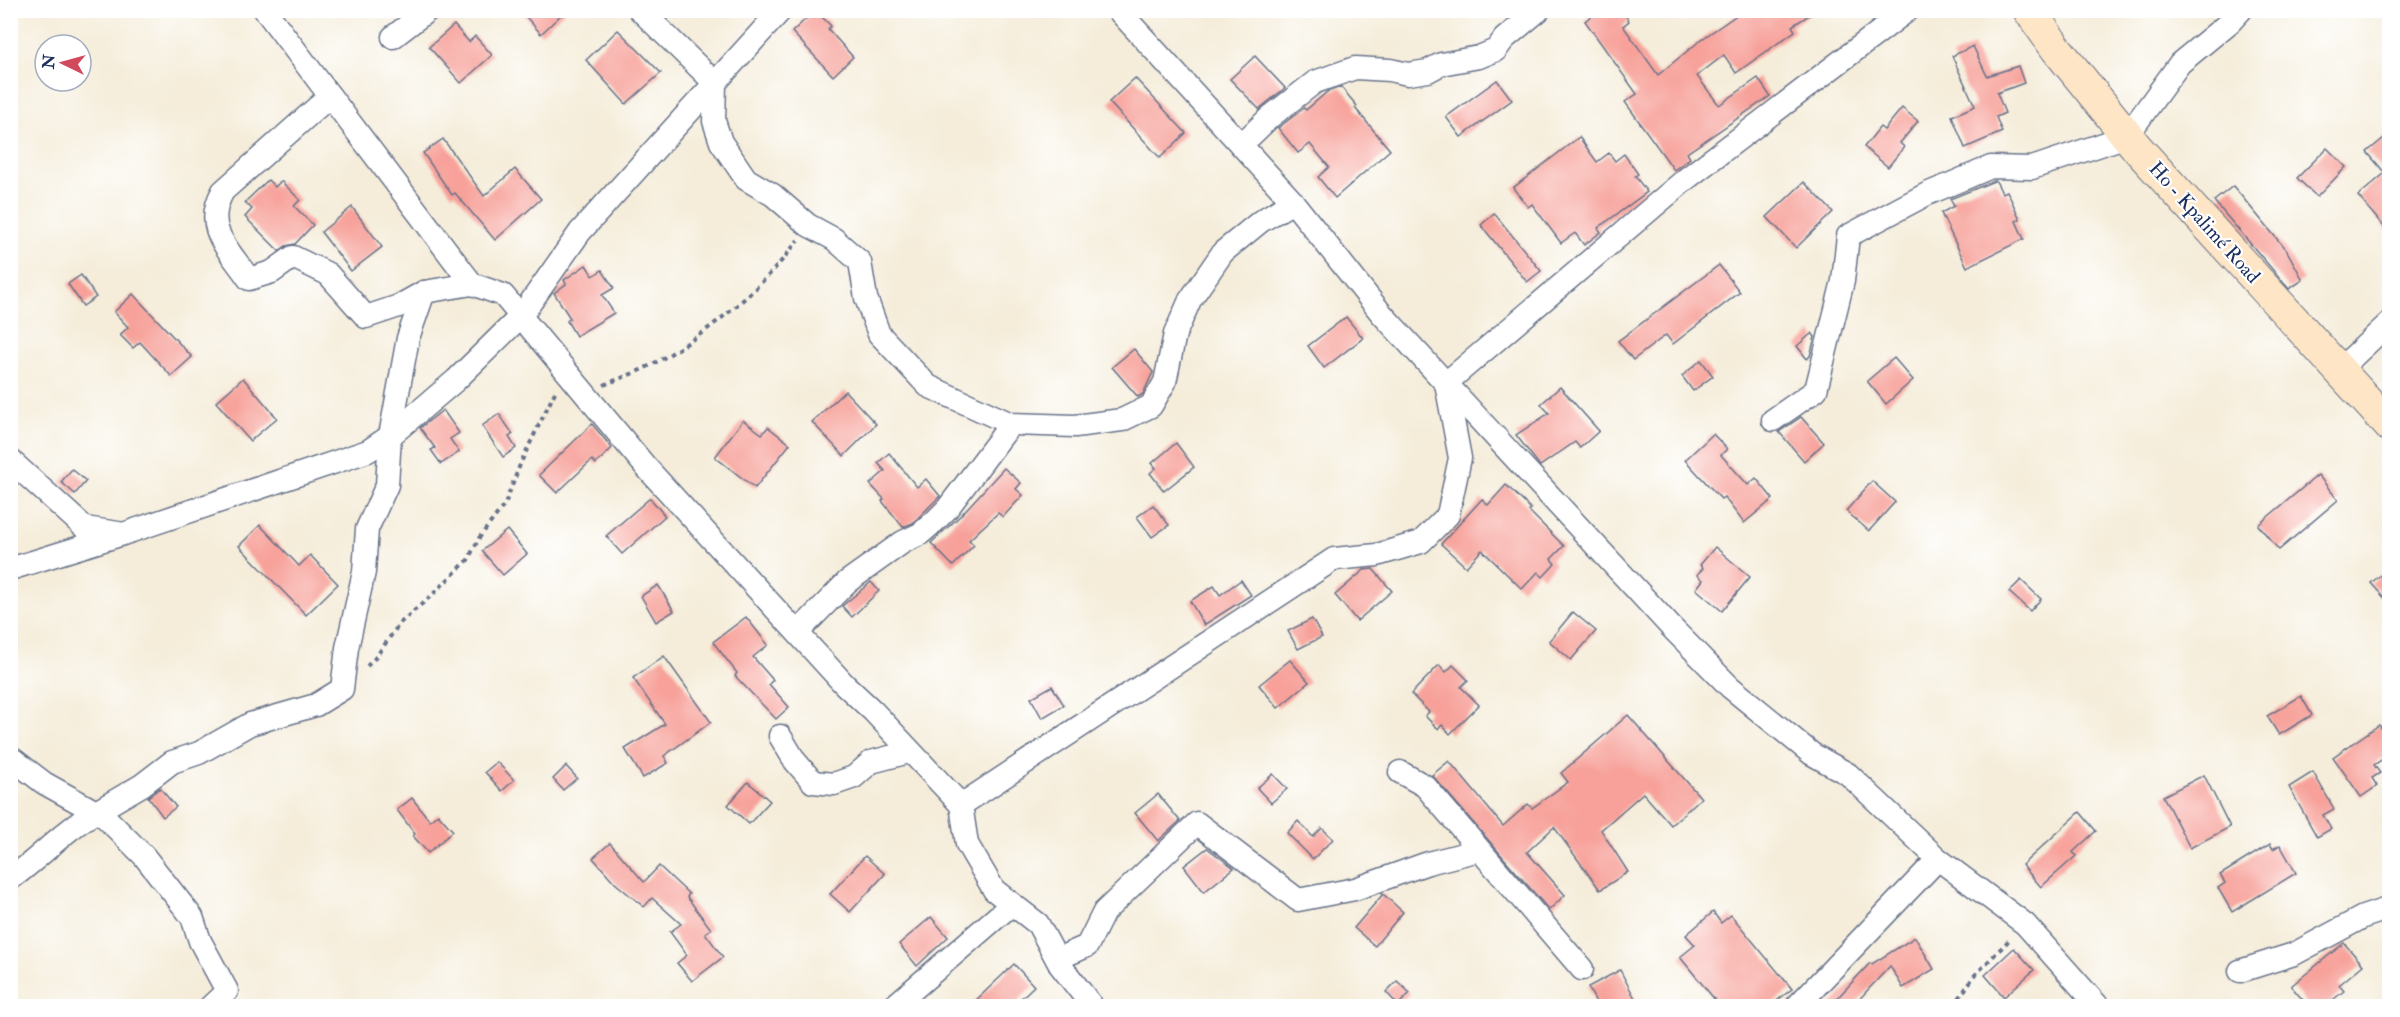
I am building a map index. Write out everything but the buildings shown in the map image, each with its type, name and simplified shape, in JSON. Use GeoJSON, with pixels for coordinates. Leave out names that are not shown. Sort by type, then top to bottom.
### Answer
{"type":"FeatureCollection","features":[{"type":"Feature","properties":{"kind":"main road","name":"Ho - Kpalimé Road"},"geometry":{"type":"LineString","coordinates":[[2029,10],[2056,48],[2127,136],[2390,426]]}},
{"type":"Feature","properties":{"kind":"street"},"geometry":{"type":"LineString","coordinates":[[265,10],[472,284]]}},
{"type":"Feature","properties":{"kind":"street"},"geometry":{"type":"LineString","coordinates":[[393,37],[428,10]]}},
{"type":"Feature","properties":{"kind":"street"},"geometry":{"type":"LineString","coordinates":[[640,10],[715,83],[714,121],[721,142],[746,179],[773,195],[808,225],[834,239],[860,262],[866,298],[879,334],[928,386],[1011,424],[1075,426],[1122,420],[1151,406],[1165,382],[1175,334],[1190,300],[1223,252],[1260,221],[1293,202]]}},
{"type":"Feature","properties":{"kind":"street"},"geometry":{"type":"LineString","coordinates":[[10,568],[123,534],[368,451],[390,436],[456,380],[521,316],[580,232],[781,10]]}},
{"type":"Feature","properties":{"kind":"street"},"geometry":{"type":"LineString","coordinates":[[1118,10],[1293,202],[1381,313],[1671,627],[1730,687],[1812,754],[1848,774],[1938,859],[2025,924],[2098,1006]]}},
{"type":"Feature","properties":{"kind":"street"},"geometry":{"type":"LineString","coordinates":[[1241,145],[1270,117],[1315,82],[1355,68],[1390,70],[1408,74],[1428,71],[1441,64],[1479,57],[1496,50],[1504,39],[1539,10]]}},
{"type":"Feature","properties":{"kind":"street"},"geometry":{"type":"LineString","coordinates":[[1446,383],[1686,179],[1908,10]]}},
{"type":"Feature","properties":{"kind":"street"},"geometry":{"type":"LineString","coordinates":[[1773,420],[1816,390],[1843,281],[1848,236],[1927,194],[1991,167],[2032,168],[2127,136],[2180,63],[2230,22],[2241,10]]}},
{"type":"Feature","properties":{"kind":"street"},"geometry":{"type":"LineString","coordinates":[[330,96],[223,191],[215,205],[213,221],[219,235],[249,279],[272,272],[293,257],[328,274],[366,317],[399,306],[423,292],[472,284],[503,295],[646,467],[909,752],[961,805],[967,844],[994,890],[1038,924],[1057,959],[1092,1006]]}},
{"type":"Feature","properties":{"kind":"street"},"geometry":{"type":"LineString","coordinates":[[10,879],[56,844],[75,824],[142,785],[172,762],[199,753],[250,724],[316,705],[342,689],[347,648],[364,572],[367,529],[387,485],[390,436],[408,338],[423,292]]}},
{"type":"Feature","properties":{"kind":"street"},"geometry":{"type":"LineString","coordinates":[[2339,370],[2390,322]]}},
{"type":"Feature","properties":{"kind":"street"},"geometry":{"type":"LineString","coordinates":[[961,805],[1334,559],[1377,555],[1421,542],[1448,515],[1460,458],[1446,383]]}},
{"type":"Feature","properties":{"kind":"street"},"geometry":{"type":"LineString","coordinates":[[798,632],[847,582],[903,542],[920,534],[934,522],[947,509],[1011,424]]}},
{"type":"Feature","properties":{"kind":"street"},"geometry":{"type":"LineString","coordinates":[[10,460],[85,528],[123,534]]}},
{"type":"Feature","properties":{"kind":"street"},"geometry":{"type":"LineString","coordinates":[[780,736],[795,761],[813,782],[834,784],[854,777],[871,762],[909,752]]}},
{"type":"Feature","properties":{"kind":"street"},"geometry":{"type":"LineString","coordinates":[[10,757],[44,783],[103,815],[144,856],[192,917],[200,941],[227,991],[211,1006]]}},
{"type":"Feature","properties":{"kind":"street"},"geometry":{"type":"LineString","coordinates":[[1400,772],[1425,786],[1582,969]]}},
{"type":"Feature","properties":{"kind":"street"},"geometry":{"type":"LineString","coordinates":[[1057,959],[1087,946],[1104,912],[1197,823],[1298,900],[1355,889],[1428,863],[1479,850]]}},
{"type":"Feature","properties":{"kind":"street"},"geometry":{"type":"LineString","coordinates":[[1797,1006],[1938,859]]}},
{"type":"Feature","properties":{"kind":"street"},"geometry":{"type":"LineString","coordinates":[[894,1006],[1012,904]]}},
{"type":"Feature","properties":{"kind":"street"},"geometry":{"type":"LineString","coordinates":[[2240,971],[2294,954],[2363,917],[2390,908]]}},
{"type":"Feature","properties":{"kind":"path"},"geometry":{"type":"LineString","coordinates":[[584,393],[646,367],[695,339],[745,297],[786,257],[808,225]]}},
{"type":"Feature","properties":{"kind":"path"},"geometry":{"type":"LineString","coordinates":[[342,689],[375,658],[400,622],[468,560],[479,538],[505,504],[521,462],[566,370]]}},
{"type":"Feature","properties":{"kind":"path"},"geometry":{"type":"LineString","coordinates":[[1954,1006],[1974,976],[2025,924]]}}]}
